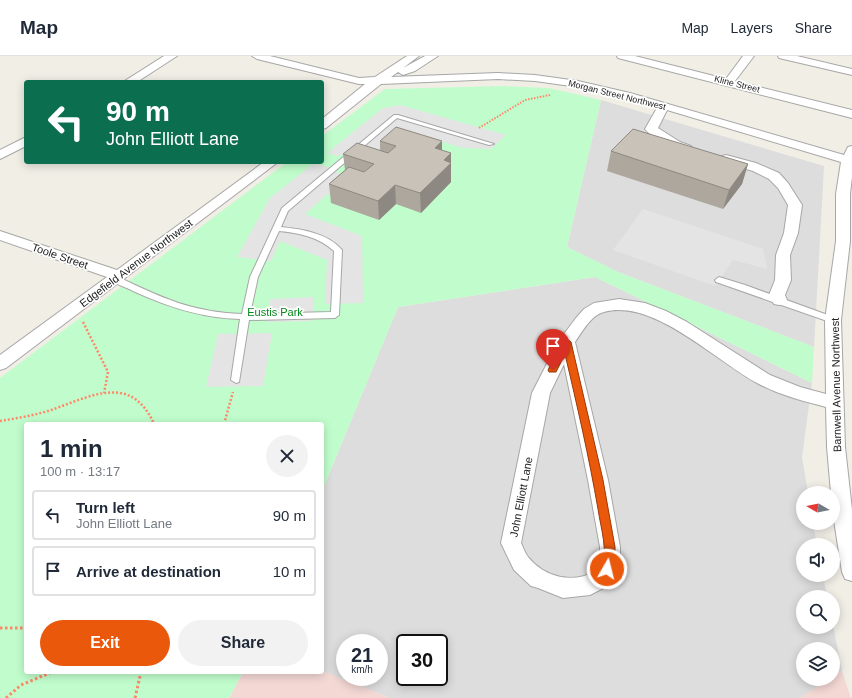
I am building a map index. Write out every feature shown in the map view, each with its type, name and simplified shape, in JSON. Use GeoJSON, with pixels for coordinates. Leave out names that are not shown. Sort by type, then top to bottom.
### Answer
{"type":"FeatureCollection","features":[{"type":"Feature","properties":{"kind":"street"},"geometry":{"type":"LineString","coordinates":[[132,80],[172,56]]}},
{"type":"Feature","properties":{"kind":"street","name":"Morgan Street Northwest"},"geometry":{"type":"LineString","coordinates":[[257,56],[359,81],[498,76],[523,77],[584,85],[851,157]]}},
{"type":"Feature","properties":{"kind":"street"},"geometry":{"type":"LineString","coordinates":[[324,123],[378,81],[414,56]]}},
{"type":"Feature","properties":{"kind":"street"},"geometry":{"type":"LineString","coordinates":[[378,81],[411,69],[433,56]]}},
{"type":"Feature","properties":{"kind":"street","name":"Kline Street"},"geometry":{"type":"LineString","coordinates":[[622,56],[852,114]]}},
{"type":"Feature","properties":{"kind":"street"},"geometry":{"type":"LineString","coordinates":[[729,82],[749,56]]}},
{"type":"Feature","properties":{"kind":"street"},"geometry":{"type":"LineString","coordinates":[[783,56],[852,72]]}},
{"type":"Feature","properties":{"kind":"street"},"geometry":{"type":"LineString","coordinates":[[664,106],[651,129],[676,145],[696,151]]}},
{"type":"Feature","properties":{"kind":"street"},"geometry":{"type":"LineString","coordinates":[[0,155],[24,142]]}},
{"type":"Feature","properties":{"kind":"street"},"geometry":{"type":"LineString","coordinates":[[710,155],[740,163],[774,176],[783,185],[795,205],[791,233],[783,255],[783,280],[776,295],[779,300]]}},
{"type":"Feature","properties":{"kind":"street","name":"Barnwell Avenue Northwest"},"geometry":{"type":"LineString","coordinates":[[851,157],[843,194],[843,241],[833,320],[836,447],[841,502],[852,572]]}},
{"type":"Feature","properties":{"kind":"street","name":"Edgefield Avenue Northwest"},"geometry":{"type":"LineString","coordinates":[[0,364],[269,164]]}},
{"type":"Feature","properties":{"kind":"street","name":"Toole Street"},"geometry":{"type":"LineString","coordinates":[[0,235],[117,277]]}},
{"type":"Feature","properties":{"kind":"street","name":"John Elliott Lane"},"geometry":{"type":"LineString","coordinates":[[567,342],[598,480],[610,547],[610,560],[604,578],[590,585],[563,588],[538,579],[521,563],[512,544],[541,394],[567,342],[588,314],[599,307],[614,303],[648,310],[668,318],[754,374],[770,382],[800,395],[835,403]]}},
{"type":"Feature","properties":{"kind":"lane"},"geometry":{"type":"LineString","coordinates":[[236,380],[245,316],[254,277],[285,210],[321,180],[360,152],[396,116],[491,144]]}},
{"type":"Feature","properties":{"kind":"lane"},"geometry":{"type":"LineString","coordinates":[[321,180],[334,180]]}},
{"type":"Feature","properties":{"kind":"lane"},"geometry":{"type":"LineString","coordinates":[[117,277],[152,297],[214,315],[335,315],[338,250],[333,244],[297,230],[276,229]]}},
{"type":"Feature","properties":{"kind":"lane"},"geometry":{"type":"LineString","coordinates":[[719,280],[833,320]]}},
{"type":"Feature","properties":{"kind":"path"},"geometry":{"type":"LineString","coordinates":[[468,138],[477,129],[520,102],[552,94]]}},
{"type":"Feature","properties":{"kind":"path"},"geometry":{"type":"LineString","coordinates":[[82,319],[108,372],[104,393]]}},
{"type":"Feature","properties":{"kind":"path"},"geometry":{"type":"LineString","coordinates":[[225,422],[236,380]]}},
{"type":"Feature","properties":{"kind":"path"},"geometry":{"type":"LineString","coordinates":[[0,421],[35,415],[98,393],[116,392],[130,396],[142,403],[153,422]]}},
{"type":"Feature","properties":{"kind":"path"},"geometry":{"type":"LineString","coordinates":[[0,628],[24,628]]}},
{"type":"Feature","properties":{"kind":"path"},"geometry":{"type":"LineString","coordinates":[[6,698],[9,694],[22,685],[47,674]]}},
{"type":"Feature","properties":{"kind":"path"},"geometry":{"type":"LineString","coordinates":[[135,698],[140,674]]}},
{"type":"Feature","properties":{"kind":"shaded area"},"geometry":{"type":"Polygon","coordinates":[[[601,100],[824,166],[814,347],[618,272],[567,247],[601,100]]]}},
{"type":"Feature","properties":{"kind":"shaded area"},"geometry":{"type":"Polygon","coordinates":[[[400,105],[506,135],[491,149],[463,148],[403,130],[378,152],[368,148],[337,156],[327,153],[383,108],[400,105]]]}},
{"type":"Feature","properties":{"kind":"shaded area"},"geometry":{"type":"Polygon","coordinates":[[[313,164],[325,166],[347,177],[305,214],[362,236],[363,303],[325,304],[327,260],[280,241],[271,261],[237,257],[270,198],[313,164]]]}},
{"type":"Feature","properties":{"kind":"shaded area"},"geometry":{"type":"Polygon","coordinates":[[[643,209],[763,249],[767,269],[733,260],[715,286],[613,250],[643,209]]]}},
{"type":"Feature","properties":{"kind":"shaded area"},"geometry":{"type":"Polygon","coordinates":[[[595,277],[812,383],[802,457],[807,486],[796,486],[796,530],[814,530],[816,538],[796,538],[796,582],[824,582],[826,590],[796,590],[796,634],[835,634],[836,642],[796,642],[796,686],[818,686],[800,698],[390,698],[360,686],[388,686],[388,634],[336,634],[336,677],[324,672],[324,486],[398,307],[595,277]]]}},
{"type":"Feature","properties":{"kind":"shaded area"},"geometry":{"type":"Polygon","coordinates":[[[314,297],[312,321],[267,322],[270,299],[314,297]]]}},
{"type":"Feature","properties":{"kind":"shaded area"},"geometry":{"type":"Polygon","coordinates":[[[272,333],[263,386],[206,387],[218,334],[272,333]]]}},
{"type":"Feature","properties":{"kind":"shaded area"},"geometry":{"type":"Polygon","coordinates":[[[840,661],[842,671],[840,672],[840,661]]]}},
{"type":"Feature","properties":{"kind":"shaded area"},"geometry":{"type":"Polygon","coordinates":[[[842,671],[851,698],[800,698],[818,686],[840,686],[840,672],[842,671]]]}},
{"type":"Feature","properties":{"kind":"shaded area"},"geometry":{"type":"Polygon","coordinates":[[[324,672],[336,677],[336,686],[360,686],[390,698],[229,698],[242,674],[324,674],[324,672]]]}},
{"type":"Feature","properties":{"kind":"green space","name":"Eustis Park"},"geometry":{"type":"Polygon","coordinates":[[[501,86],[549,88],[601,100],[567,247],[618,272],[814,347],[812,383],[595,277],[398,307],[324,486],[324,422],[24,422],[24,674],[242,674],[229,698],[0,698],[0,378],[284,164],[324,164],[324,135],[385,89],[501,86]]]}},
{"type":"Feature","properties":{"kind":"building"},"geometry":{"type":"Polygon","coordinates":[[[396,127],[442,141],[435,148],[451,153],[444,160],[451,163],[420,193],[395,185],[378,201],[329,184],[349,167],[364,172],[374,164],[343,154],[357,143],[388,153],[396,146],[380,141],[396,127]]]}},
{"type":"Feature","properties":{"kind":"building"},"geometry":{"type":"Polygon","coordinates":[[[633,129],[748,164],[729,190],[611,151],[633,129]]]}},
{"type":"Feature","properties":{"kind":"route"},"geometry":{"type":"LineString","coordinates":[[553,370],[567,342],[568,353],[598,480],[610,547],[610,560],[607,569]]}}]}
